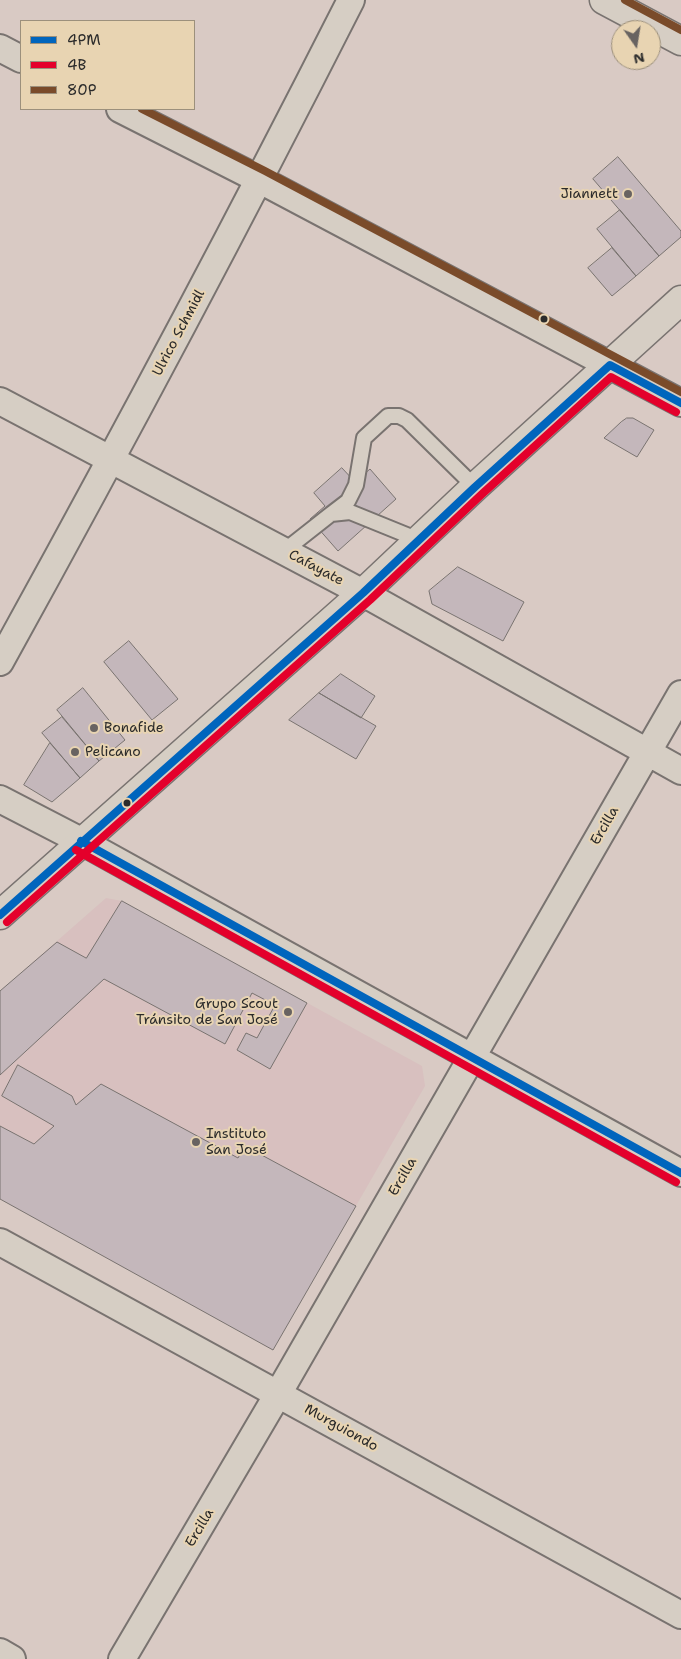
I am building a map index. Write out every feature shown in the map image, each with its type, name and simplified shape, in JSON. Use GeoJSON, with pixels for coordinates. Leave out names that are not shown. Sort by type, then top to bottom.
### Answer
{"type":"FeatureCollection","features":[{"type":"Feature","properties":{"kind":"main road"},"geometry":{"type":"LineString","coordinates":[[604,0],[681,41]]}},
{"type":"Feature","properties":{"kind":"main road"},"geometry":{"type":"LineString","coordinates":[[0,915],[81,841],[363,593],[475,487],[681,300]]}},
{"type":"Feature","properties":{"kind":"street","name":"Ulrico Schmidl"},"geometry":{"type":"LineString","coordinates":[[0,662],[112,460],[260,180],[351,0]]}},
{"type":"Feature","properties":{"kind":"street"},"geometry":{"type":"LineString","coordinates":[[0,48],[20,58]]}},
{"type":"Feature","properties":{"kind":"street"},"geometry":{"type":"LineString","coordinates":[[122,110],[260,180],[681,403]]}},
{"type":"Feature","properties":{"kind":"street","name":"Cafayate"},"geometry":{"type":"LineString","coordinates":[[0,401],[363,593],[681,771]]}},
{"type":"Feature","properties":{"kind":"street","name":"Ercilla"},"geometry":{"type":"LineString","coordinates":[[122,1659],[278,1394],[681,694]]}},
{"type":"Feature","properties":{"kind":"street"},"geometry":{"type":"LineString","coordinates":[[0,799],[81,841],[681,1173]]}},
{"type":"Feature","properties":{"kind":"street","name":"Murguiondo"},"geometry":{"type":"LineString","coordinates":[[0,1242],[681,1615]]}},
{"type":"Feature","properties":{"kind":"street"},"geometry":{"type":"LineString","coordinates":[[0,1652],[12,1659]]}},
{"type":"Feature","properties":{"kind":"lane"},"geometry":{"type":"LineString","coordinates":[[284,551],[348,501],[356,485],[364,438],[388,416],[399,416],[407,420],[475,487]]}},
{"type":"Feature","properties":{"kind":"lane"},"geometry":{"type":"LineString","coordinates":[[331,514],[350,512],[419,540]]}},
{"type":"Feature","properties":{"kind":"shaded area","name":"Instituto San José"},"geometry":{"type":"Polygon","coordinates":[[[106,898],[122,901],[422,1066],[425,1086],[273,1350],[0,1199],[0,991],[106,898]]]}},
{"type":"Feature","properties":{"kind":"building","name":"Jiannett"},"geometry":{"type":"Polygon","coordinates":[[[618,157],[681,231],[681,237],[659,256],[593,179],[618,157]]]}},
{"type":"Feature","properties":{"kind":"building"},"geometry":{"type":"Polygon","coordinates":[[[620,210],[659,256],[636,276],[597,229],[620,210]]]}},
{"type":"Feature","properties":{"kind":"building"},"geometry":{"type":"Polygon","coordinates":[[[612,248],[636,276],[612,296],[588,268],[612,248]]]}},
{"type":"Feature","properties":{"kind":"building"},"geometry":{"type":"Polygon","coordinates":[[[627,418],[633,418],[654,430],[637,457],[604,438],[627,418]]]}},
{"type":"Feature","properties":{"kind":"building"},"geometry":{"type":"Polygon","coordinates":[[[342,468],[355,482],[370,469],[396,499],[338,551],[310,519],[325,506],[314,493],[342,468]]]}},
{"type":"Feature","properties":{"kind":"building"},"geometry":{"type":"Polygon","coordinates":[[[458,567],[524,602],[503,641],[432,604],[429,591],[458,567]]]}},
{"type":"Feature","properties":{"kind":"building"},"geometry":{"type":"Polygon","coordinates":[[[129,641],[178,699],[152,720],[104,662],[129,641]]]}},
{"type":"Feature","properties":{"kind":"building"},"geometry":{"type":"Polygon","coordinates":[[[341,674],[375,696],[361,718],[319,693],[341,674]]]}},
{"type":"Feature","properties":{"kind":"building","name":"Bonafide"},"geometry":{"type":"Polygon","coordinates":[[[83,688],[125,740],[99,761],[57,710],[83,688]]]}},
{"type":"Feature","properties":{"kind":"building"},"geometry":{"type":"Polygon","coordinates":[[[319,693],[376,726],[356,759],[289,720],[319,693]]]}},
{"type":"Feature","properties":{"kind":"building","name":"Pelicano"},"geometry":{"type":"Polygon","coordinates":[[[62,717],[99,761],[80,778],[42,733],[62,717]]]}},
{"type":"Feature","properties":{"kind":"building"},"geometry":{"type":"Polygon","coordinates":[[[50,743],[80,778],[52,802],[24,785],[50,743]]]}},
{"type":"Feature","properties":{"kind":"building"},"geometry":{"type":"Polygon","coordinates":[[[122,901],[307,1003],[270,1069],[237,1050],[246,1033],[257,1038],[275,1005],[252,993],[225,1044],[104,979],[0,1075],[0,991],[57,942],[86,958],[122,901]]]}},
{"type":"Feature","properties":{"kind":"building"},"geometry":{"type":"Polygon","coordinates":[[[18,1065],[72,1096],[76,1105],[101,1084],[238,1158],[245,1146],[356,1206],[273,1350],[0,1199],[0,1126],[34,1144],[54,1126],[2,1096],[18,1065]]]}},
{"type":"Feature","properties":{"kind":"transit line","name":"80P"},"geometry":{"type":"LineString","coordinates":[[625,0],[681,30]]}},
{"type":"Feature","properties":{"kind":"transit line","name":"80P"},"geometry":{"type":"LineString","coordinates":[[144,110],[265,171],[681,392]]}},
{"type":"Feature","properties":{"kind":"transit line","name":"4PM"},"geometry":{"type":"LineString","coordinates":[[0,915],[363,593],[475,487],[610,365],[681,403]]}},
{"type":"Feature","properties":{"kind":"transit line","name":"4B"},"geometry":{"type":"LineString","coordinates":[[7,922],[370,600],[482,494],[611,377],[676,412]]}},
{"type":"Feature","properties":{"kind":"transit line","name":"4PM"},"geometry":{"type":"LineString","coordinates":[[81,841],[681,1173]]}},
{"type":"Feature","properties":{"kind":"transit line","name":"4B"},"geometry":{"type":"LineString","coordinates":[[76,850],[676,1182]]}},
{"type":"Feature","properties":{"kind":"place","name":"Jiannett"},"geometry":{"type":"Point","coordinates":[628,194]}},
{"type":"Feature","properties":{"kind":"place","name":"Bonafide"},"geometry":{"type":"Point","coordinates":[94,728]}},
{"type":"Feature","properties":{"kind":"place","name":"Pelicano"},"geometry":{"type":"Point","coordinates":[75,752]}},
{"type":"Feature","properties":{"kind":"place","name":"Grupo Scout Tránsito de San José"},"geometry":{"type":"Point","coordinates":[288,1012]}},
{"type":"Feature","properties":{"kind":"place","name":"Instituto San José"},"geometry":{"type":"Point","coordinates":[196,1142]}}]}
